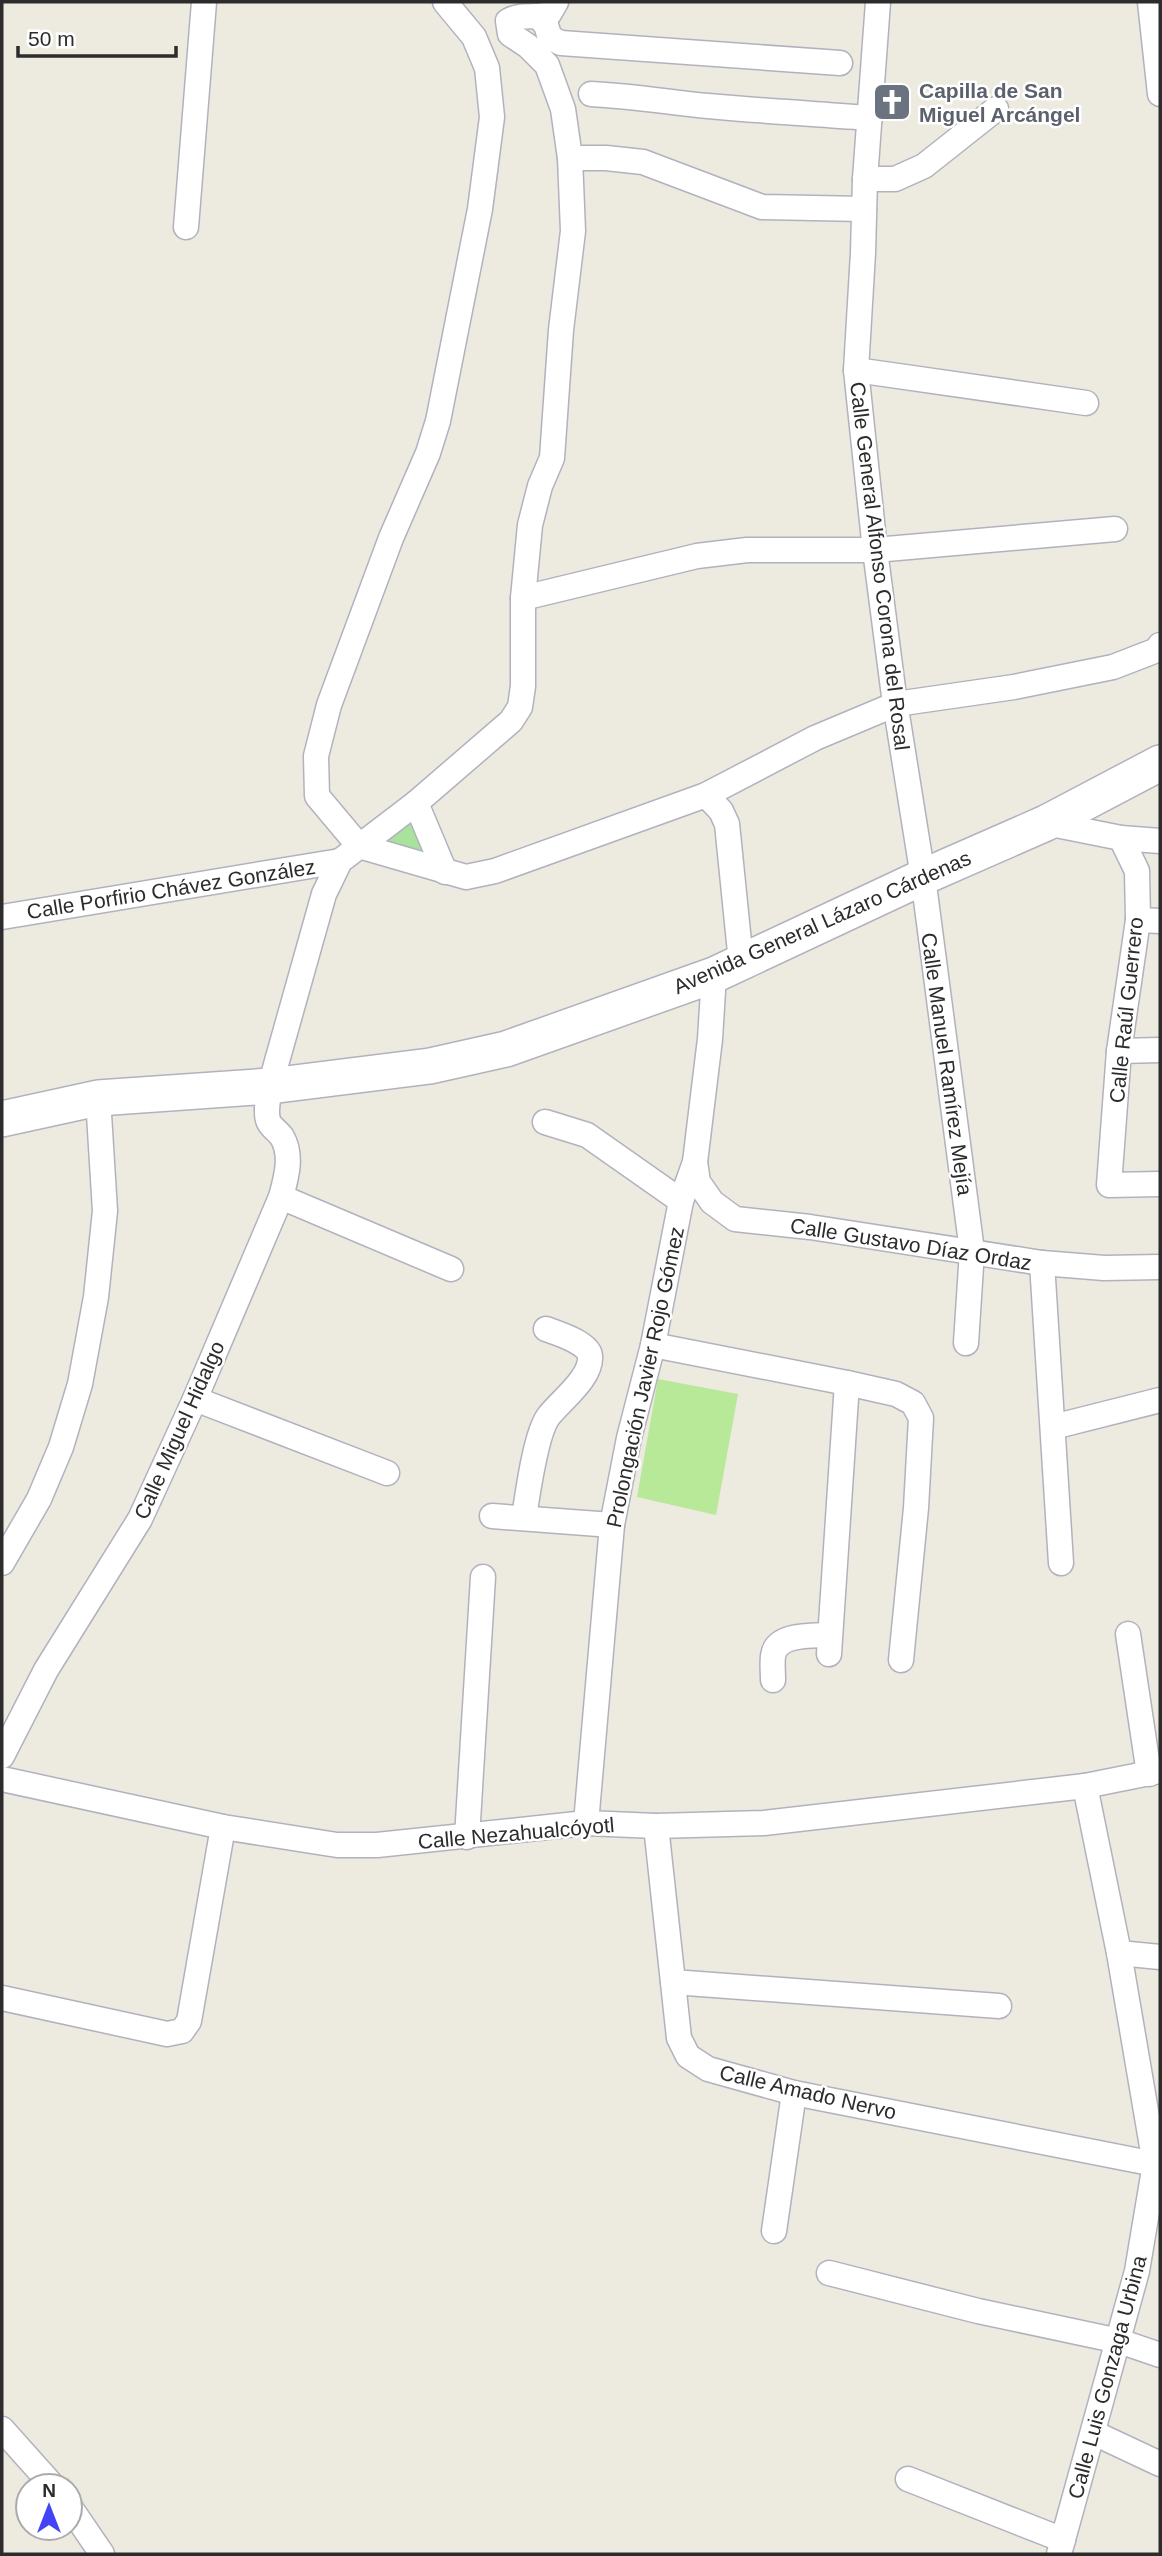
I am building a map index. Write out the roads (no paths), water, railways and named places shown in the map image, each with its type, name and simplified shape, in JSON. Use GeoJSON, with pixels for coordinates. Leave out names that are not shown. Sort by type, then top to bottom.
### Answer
{"type":"FeatureCollection","features":[{"type":"Feature","properties":{"kind":"street"},"geometry":{"type":"LineString","coordinates":[[186,227],[204,2]]}},
{"type":"Feature","properties":{"kind":"street"},"geometry":{"type":"LineString","coordinates":[[445,2],[474,37],[487,68],[492,117],[480,208],[438,421],[428,453],[391,538],[334,692],[316,756],[317,796],[349,854],[416,803],[511,721],[520,707],[523,686],[523,598],[530,524],[540,486],[552,458],[561,330],[573,231],[570,158],[563,109],[547,65],[510,34],[508,21],[517,15],[548,9],[546,25],[550,38],[561,43],[840,63]]}},
{"type":"Feature","properties":{"kind":"street","name":"Calle General Alfonso Corona del Rosal"},"geometry":{"type":"LineString","coordinates":[[878,2],[865,179],[856,370],[875,550],[923,877]]}},
{"type":"Feature","properties":{"kind":"street"},"geometry":{"type":"LineString","coordinates":[[1150,2],[1160,94]]}},
{"type":"Feature","properties":{"kind":"street"},"geometry":{"type":"LineString","coordinates":[[591,94],[644,97],[727,108],[870,118]]}},
{"type":"Feature","properties":{"kind":"street"},"geometry":{"type":"LineString","coordinates":[[865,179],[895,179],[924,166],[996,109]]}},
{"type":"Feature","properties":{"kind":"street"},"geometry":{"type":"LineString","coordinates":[[570,158],[643,162],[762,207],[864,209]]}},
{"type":"Feature","properties":{"kind":"street"},"geometry":{"type":"LineString","coordinates":[[856,370],[1086,403]]}},
{"type":"Feature","properties":{"kind":"street"},"geometry":{"type":"LineString","coordinates":[[523,598],[697,556],[747,550],[875,550],[1115,529]]}},
{"type":"Feature","properties":{"kind":"street","name":"Calle Porfirio Chávez González"},"geometry":{"type":"LineString","coordinates":[[2,917],[349,854],[466,877],[495,871],[706,795],[815,737],[896,704],[1014,687],[1114,667],[1157,650],[1160,645]]}},
{"type":"Feature","properties":{"kind":"street","name":"Avenida General Lázaro Cárdenas"},"geometry":{"type":"LineString","coordinates":[[2,1119],[98,1098],[270,1086],[430,1066],[506,1049],[727,969],[1046,823],[1160,763]]}},
{"type":"Feature","properties":{"kind":"street","name":"Prolongación Javier Rojo Gómez"},"geometry":{"type":"LineString","coordinates":[[586,1823],[612,1525],[629,1438],[653,1345],[681,1201],[695,1162],[710,1039],[727,969],[727,824],[721,811],[706,795]]}},
{"type":"Feature","properties":{"kind":"street"},"geometry":{"type":"LineString","coordinates":[[416,803],[445,872]]}},
{"type":"Feature","properties":{"kind":"street"},"geometry":{"type":"LineString","coordinates":[[1046,823],[1121,838],[1160,841]]}},
{"type":"Feature","properties":{"kind":"street","name":"Calle Raúl Guerrero"},"geometry":{"type":"LineString","coordinates":[[1121,838],[1137,871],[1149,920],[1119,1051],[1109,1185],[1160,1184]]}},
{"type":"Feature","properties":{"kind":"street","name":"Calle Miguel Hidalgo"},"geometry":{"type":"LineString","coordinates":[[2,1756],[46,1670],[140,1520],[281,1198],[288,1168],[287,1150],[282,1136],[268,1122],[270,1086],[324,894],[349,854]]}},
{"type":"Feature","properties":{"kind":"street","name":"Calle Manuel Ramírez Mejía"},"geometry":{"type":"LineString","coordinates":[[923,877],[972,1251],[966,1343]]}},
{"type":"Feature","properties":{"kind":"street"},"geometry":{"type":"LineString","coordinates":[[1119,1051],[1160,1050]]}},
{"type":"Feature","properties":{"kind":"street","name":"Avenida General Lázaro Cárdenas"},"geometry":{"type":"LineString","coordinates":[[2,1093],[81,1090],[98,1098]]}},
{"type":"Feature","properties":{"kind":"street"},"geometry":{"type":"LineString","coordinates":[[2,1563],[39,1499],[61,1447],[80,1384],[96,1297],[105,1211],[98,1098]]}},
{"type":"Feature","properties":{"kind":"street"},"geometry":{"type":"LineString","coordinates":[[545,1122],[587,1136],[681,1201]]}},
{"type":"Feature","properties":{"kind":"street","name":"Calle Gustavo Díaz Ordaz"},"geometry":{"type":"LineString","coordinates":[[695,1162],[698,1182],[712,1202],[736,1219],[1042,1263],[1104,1268],[1160,1267]]}},
{"type":"Feature","properties":{"kind":"street"},"geometry":{"type":"LineString","coordinates":[[281,1198],[451,1269]]}},
{"type":"Feature","properties":{"kind":"street"},"geometry":{"type":"LineString","coordinates":[[1042,1263],[1061,1563]]}},
{"type":"Feature","properties":{"kind":"street"},"geometry":{"type":"LineString","coordinates":[[524,1517],[533,1463],[547,1419],[584,1376],[591,1357],[580,1343],[546,1329]]}},
{"type":"Feature","properties":{"kind":"street"},"geometry":{"type":"LineString","coordinates":[[653,1345],[896,1394],[913,1404],[921,1418],[916,1508],[901,1660]]}},
{"type":"Feature","properties":{"kind":"street"},"geometry":{"type":"LineString","coordinates":[[774,1679],[773,1653],[780,1643],[797,1637],[829,1644],[847,1383]]}},
{"type":"Feature","properties":{"kind":"street"},"geometry":{"type":"LineString","coordinates":[[195,1399],[387,1472]]}},
{"type":"Feature","properties":{"kind":"street"},"geometry":{"type":"LineString","coordinates":[[1053,1427],[1160,1400]]}},
{"type":"Feature","properties":{"kind":"street"},"geometry":{"type":"LineString","coordinates":[[492,1516],[612,1525]]}},
{"type":"Feature","properties":{"kind":"street"},"geometry":{"type":"LineString","coordinates":[[467,1836],[483,1577]]}},
{"type":"Feature","properties":{"kind":"street"},"geometry":{"type":"LineString","coordinates":[[1128,1634],[1155,1773]]}},
{"type":"Feature","properties":{"kind":"street","name":"Calle Nezahualcóyotl"},"geometry":{"type":"LineString","coordinates":[[2,1779],[223,1827],[337,1844],[377,1844],[586,1823],[656,1826],[764,1823],[1085,1786],[1155,1773]]}},
{"type":"Feature","properties":{"kind":"street","name":"Calle Luis Gonzaga Urbina"},"geometry":{"type":"LineString","coordinates":[[1061,2547],[1137,2271],[1157,2165],[1119,1953],[1085,1786]]}},
{"type":"Feature","properties":{"kind":"street","name":"Calle Amado Nervo"},"geometry":{"type":"LineString","coordinates":[[656,1826],[679,2038],[688,2056],[708,2070],[794,2093],[1157,2165]]}},
{"type":"Feature","properties":{"kind":"street"},"geometry":{"type":"LineString","coordinates":[[2,1998],[167,2034],[181,2031],[189,2021],[223,1827]]}},
{"type":"Feature","properties":{"kind":"street"},"geometry":{"type":"LineString","coordinates":[[1119,1953],[1160,1958]]}},
{"type":"Feature","properties":{"kind":"street"},"geometry":{"type":"LineString","coordinates":[[673,1982],[999,2006]]}},
{"type":"Feature","properties":{"kind":"street"},"geometry":{"type":"LineString","coordinates":[[774,2231],[794,2093]]}},
{"type":"Feature","properties":{"kind":"street"},"geometry":{"type":"LineString","coordinates":[[829,2273],[978,2311],[1119,2341],[1160,2355]]}},
{"type":"Feature","properties":{"kind":"street"},"geometry":{"type":"LineString","coordinates":[[2,2429],[40,2472]]}},
{"type":"Feature","properties":{"kind":"street"},"geometry":{"type":"LineString","coordinates":[[1094,2433],[1160,2464]]}},
{"type":"Feature","properties":{"kind":"street"},"geometry":{"type":"LineString","coordinates":[[908,2479],[1061,2547]]}},
{"type":"Feature","properties":{"kind":"street"},"geometry":{"type":"LineString","coordinates":[[84,2528],[102,2554]]}},
{"type":"Feature","properties":{"kind":"place","name":"Capilla de San Miguel Arcángel"},"geometry":{"type":"Point","coordinates":[892,102]}}]}
